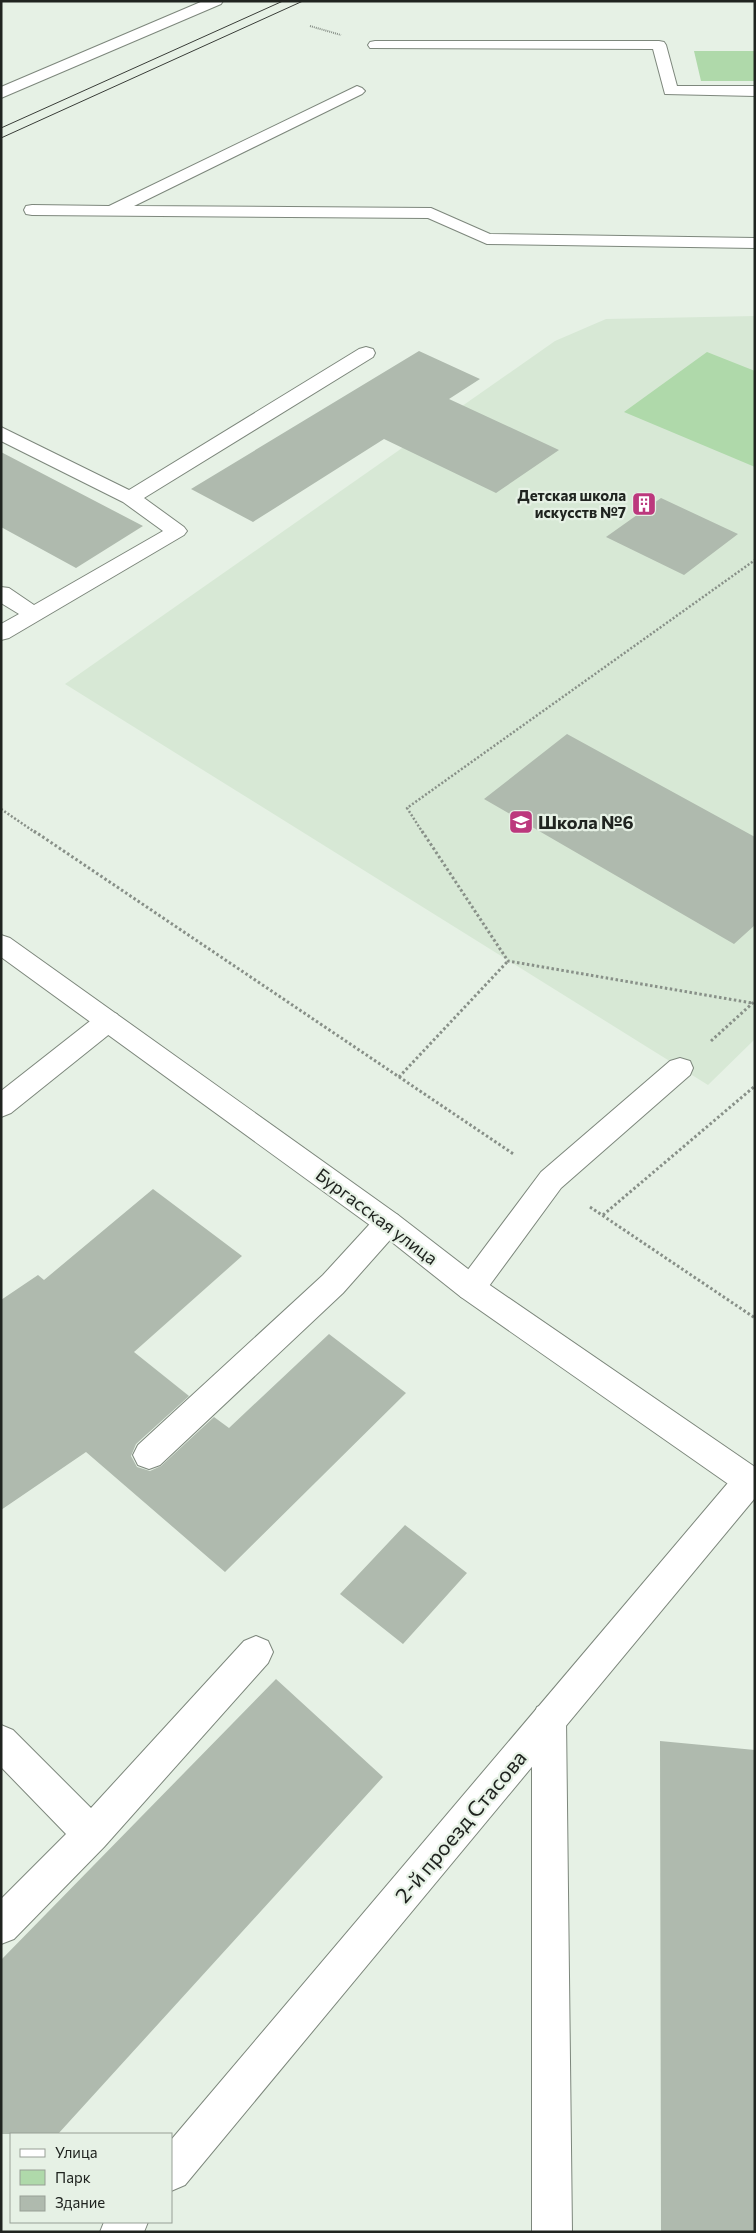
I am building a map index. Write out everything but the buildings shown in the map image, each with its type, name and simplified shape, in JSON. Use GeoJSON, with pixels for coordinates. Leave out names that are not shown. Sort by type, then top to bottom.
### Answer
{"type":"FeatureCollection","features":[{"type":"Feature","properties":{"kind":"street"},"geometry":{"type":"LineString","coordinates":[[1,93],[216,1]]}},
{"type":"Feature","properties":{"kind":"street"},"geometry":{"type":"LineString","coordinates":[[375,45],[659,45],[670,92],[755,91]]}},
{"type":"Feature","properties":{"kind":"street"},"geometry":{"type":"LineString","coordinates":[[109,211],[357,91]]}},
{"type":"Feature","properties":{"kind":"street"},"geometry":{"type":"LineString","coordinates":[[32,210],[431,213],[487,239],[755,243]]}},
{"type":"Feature","properties":{"kind":"street"},"geometry":{"type":"LineString","coordinates":[[130,498],[366,353]]}},
{"type":"Feature","properties":{"kind":"street"},"geometry":{"type":"LineString","coordinates":[[1,433],[130,498],[177,531],[1,633]]}},
{"type":"Feature","properties":{"kind":"street"},"geometry":{"type":"LineString","coordinates":[[1,593],[34,614]]}},
{"type":"Feature","properties":{"kind":"street","name":"Бургасская улица"},"geometry":{"type":"LineString","coordinates":[[1,944],[388,1223],[471,1288],[752,1483]]}},
{"type":"Feature","properties":{"kind":"street"},"geometry":{"type":"LineString","coordinates":[[1,1106],[108,1021]]}},
{"type":"Feature","properties":{"kind":"street"},"geometry":{"type":"LineString","coordinates":[[471,1288],[552,1180],[680,1068]]}},
{"type":"Feature","properties":{"kind":"street"},"geometry":{"type":"LineString","coordinates":[[149,1455],[334,1284],[388,1223]]}},
{"type":"Feature","properties":{"kind":"street","name":"2-й проезд Стасова"},"geometry":{"type":"LineString","coordinates":[[172,2170],[548,1719],[752,1483]]}},
{"type":"Feature","properties":{"kind":"street"},"geometry":{"type":"LineString","coordinates":[[1,1926],[91,1834],[256,1652]]}},
{"type":"Feature","properties":{"kind":"street"},"geometry":{"type":"LineString","coordinates":[[548,1719],[552,2232]]}},
{"type":"Feature","properties":{"kind":"street"},"geometry":{"type":"LineString","coordinates":[[1,1742],[91,1834]]}},
{"type":"Feature","properties":{"kind":"path"},"geometry":{"type":"LineString","coordinates":[[753,1002],[508,961],[407,808],[755,560]]}},
{"type":"Feature","properties":{"kind":"path"},"geometry":{"type":"LineString","coordinates":[[1,809],[755,1318]]}},
{"type":"Feature","properties":{"kind":"path"},"geometry":{"type":"LineString","coordinates":[[399,1077],[508,961]]}},
{"type":"Feature","properties":{"kind":"path"},"geometry":{"type":"LineString","coordinates":[[680,1068],[753,1002]]}},
{"type":"Feature","properties":{"kind":"path"},"geometry":{"type":"LineString","coordinates":[[602,1215],[755,1086]]}},
{"type":"Feature","properties":{"kind":"shaded area","name":"Школа №6"},"geometry":{"type":"Polygon","coordinates":[[[755,316],[755,1039],[708,1085],[65,684],[555,341],[606,319],[755,316]]]}},
{"type":"Feature","properties":{"kind":"green space"},"geometry":{"type":"Polygon","coordinates":[[[694,51],[755,51],[755,81],[701,81],[694,51]]]}},
{"type":"Feature","properties":{"kind":"green space"},"geometry":{"type":"Polygon","coordinates":[[[707,352],[755,371],[755,467],[624,412],[707,352]]]}},
{"type":"Feature","properties":{"kind":"tram line"},"geometry":{"type":"LineString","coordinates":[[1,128],[283,1]]}},
{"type":"Feature","properties":{"kind":"tram line"},"geometry":{"type":"LineString","coordinates":[[1,138],[303,1]]}},
{"type":"Feature","properties":{"kind":"place","name":"Детская школа искусств №7"},"geometry":{"type":"Point","coordinates":[644,504]}},
{"type":"Feature","properties":{"kind":"place","name":"Школа №6"},"geometry":{"type":"Point","coordinates":[521,822]}}]}
